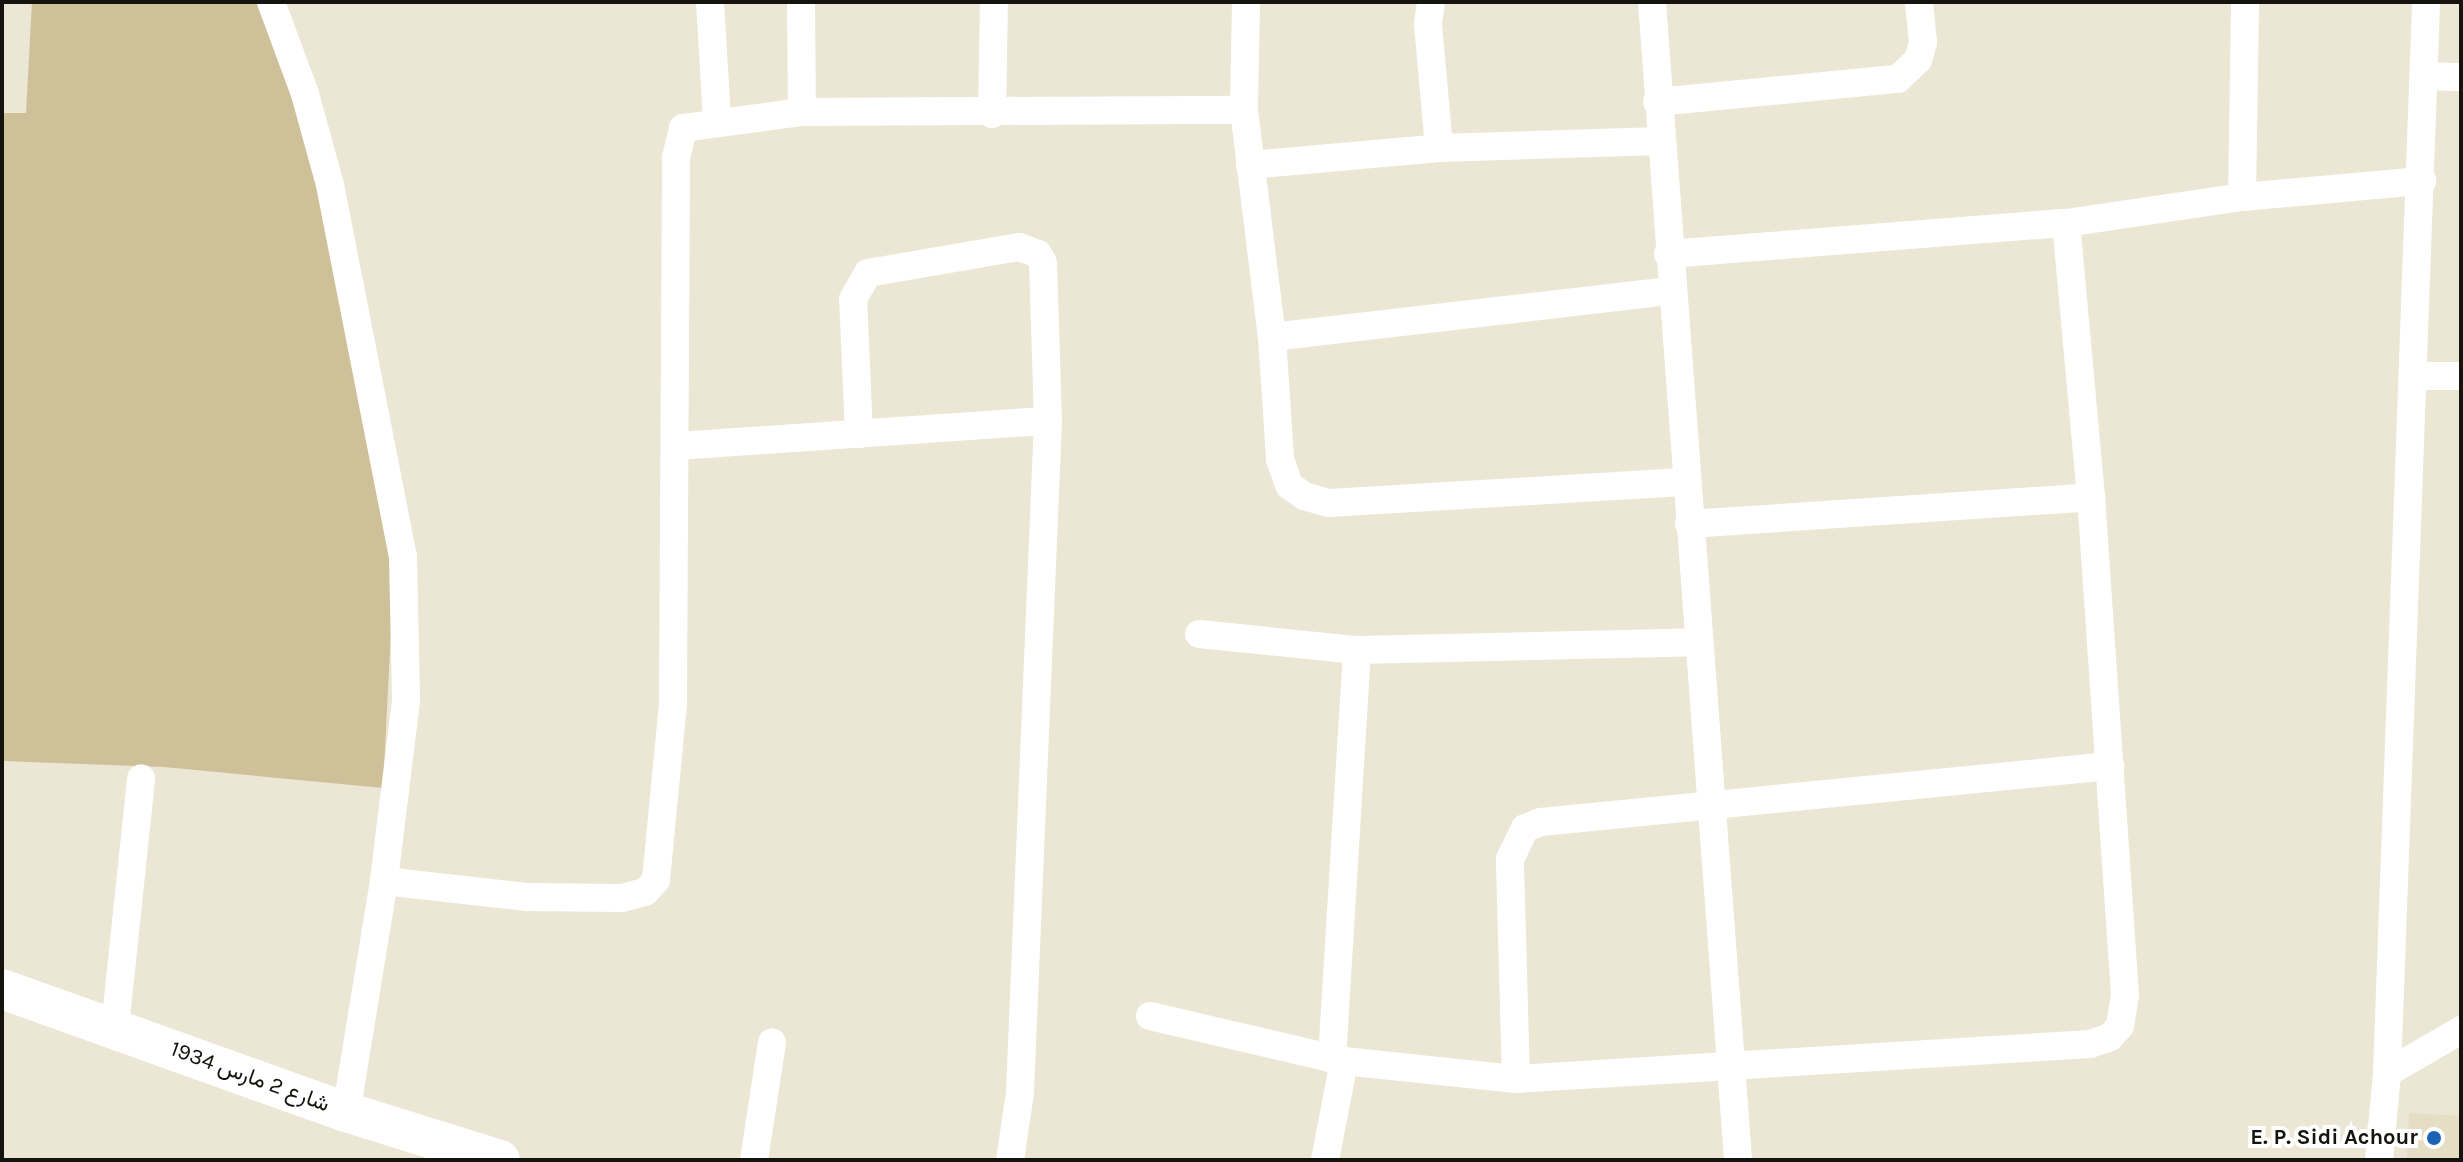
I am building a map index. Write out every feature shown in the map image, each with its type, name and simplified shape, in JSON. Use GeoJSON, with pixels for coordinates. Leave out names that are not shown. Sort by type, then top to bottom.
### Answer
{"type":"FeatureCollection","features":[{"type":"Feature","properties":{"kind":"street"},"geometry":{"type":"LineString","coordinates":[[271,2],[305,94],[330,185],[403,556],[406,701],[384,881],[346,1112]]}},
{"type":"Feature","properties":{"kind":"street"},"geometry":{"type":"LineString","coordinates":[[710,2],[717,120]]}},
{"type":"Feature","properties":{"kind":"street"},"geometry":{"type":"LineString","coordinates":[[801,2],[802,112]]}},
{"type":"Feature","properties":{"kind":"street"},"geometry":{"type":"LineString","coordinates":[[992,114],[994,2]]}},
{"type":"Feature","properties":{"kind":"street"},"geometry":{"type":"LineString","coordinates":[[1246,2],[1244,110],[1272,337],[1280,459],[1289,485],[1304,496],[1329,503],[1686,482]]}},
{"type":"Feature","properties":{"kind":"street"},"geometry":{"type":"LineString","coordinates":[[1431,2],[1428,24],[1439,148]]}},
{"type":"Feature","properties":{"kind":"street"},"geometry":{"type":"LineString","coordinates":[[1652,2],[1668,254],[1738,1160]]}},
{"type":"Feature","properties":{"kind":"street"},"geometry":{"type":"LineString","coordinates":[[1657,102],[1898,79],[1918,60],[1923,43],[1919,2]]}},
{"type":"Feature","properties":{"kind":"street"},"geometry":{"type":"LineString","coordinates":[[2242,197],[2245,2]]}},
{"type":"Feature","properties":{"kind":"street"},"geometry":{"type":"LineString","coordinates":[[2379,1160],[2387,1073],[2422,181],[2426,2]]}},
{"type":"Feature","properties":{"kind":"street"},"geometry":{"type":"LineString","coordinates":[[2425,76],[2461,77]]}},
{"type":"Feature","properties":{"kind":"street"},"geometry":{"type":"LineString","coordinates":[[384,881],[526,897],[622,898],[645,892],[656,880],[673,702],[677,140],[683,128],[717,120],[802,112],[992,114],[1244,110]]}},
{"type":"Feature","properties":{"kind":"street"},"geometry":{"type":"LineString","coordinates":[[1250,165],[1439,148],[1660,141]]}},
{"type":"Feature","properties":{"kind":"street"},"geometry":{"type":"LineString","coordinates":[[1668,254],[2066,223],[2242,197],[2422,181]]}},
{"type":"Feature","properties":{"kind":"street"},"geometry":{"type":"LineString","coordinates":[[1150,1016],[1338,1060],[1516,1079],[2090,1044],[2110,1037],[2120,1026],[2125,995],[2091,497],[2066,223]]}},
{"type":"Feature","properties":{"kind":"street"},"geometry":{"type":"LineString","coordinates":[[859,434],[853,299],[857,285],[868,273],[1019,247],[1030,248],[1043,263],[1048,421],[1021,1077],[1010,1160]]}},
{"type":"Feature","properties":{"kind":"street"},"geometry":{"type":"LineString","coordinates":[[1272,337],[1672,291]]}},
{"type":"Feature","properties":{"kind":"street"},"geometry":{"type":"LineString","coordinates":[[2414,376],[2461,376]]}},
{"type":"Feature","properties":{"kind":"street"},"geometry":{"type":"LineString","coordinates":[[677,446],[1048,421]]}},
{"type":"Feature","properties":{"kind":"street"},"geometry":{"type":"LineString","coordinates":[[1689,524],[2091,497]]}},
{"type":"Feature","properties":{"kind":"street"},"geometry":{"type":"LineString","coordinates":[[1199,634],[1357,650],[1698,642]]}},
{"type":"Feature","properties":{"kind":"street"},"geometry":{"type":"LineString","coordinates":[[1325,1160],[1338,1060],[1357,650]]}},
{"type":"Feature","properties":{"kind":"street"},"geometry":{"type":"LineString","coordinates":[[1516,1079],[1510,859],[1515,842],[1525,828],[1541,822],[2110,766]]}},
{"type":"Feature","properties":{"kind":"street"},"geometry":{"type":"LineString","coordinates":[[115,1027],[141,778]]}},
{"type":"Feature","properties":{"kind":"street","name":"شارع 2 مارس 1934"},"geometry":{"type":"LineString","coordinates":[[2,989],[346,1112],[500,1160]]}},
{"type":"Feature","properties":{"kind":"street"},"geometry":{"type":"LineString","coordinates":[[2387,1073],[2461,1030]]}},
{"type":"Feature","properties":{"kind":"street"},"geometry":{"type":"LineString","coordinates":[[754,1160],[772,1042]]}},
{"type":"Feature","properties":{"kind":"shaded area"},"geometry":{"type":"Polygon","coordinates":[[[32,2],[259,2],[316,149],[394,571],[383,788],[164,767],[2,761],[2,113],[26,113],[32,2]]]}},
{"type":"Feature","properties":{"kind":"shaded area","name":"E. P. Sidi Achour"},"geometry":{"type":"Polygon","coordinates":[[[2409,1113],[2461,1116],[2459,1160],[2407,1160],[2409,1113]]]}},
{"type":"Feature","properties":{"kind":"place","name":"E. P. Sidi Achour"},"geometry":{"type":"Point","coordinates":[2434,1138]}}]}
